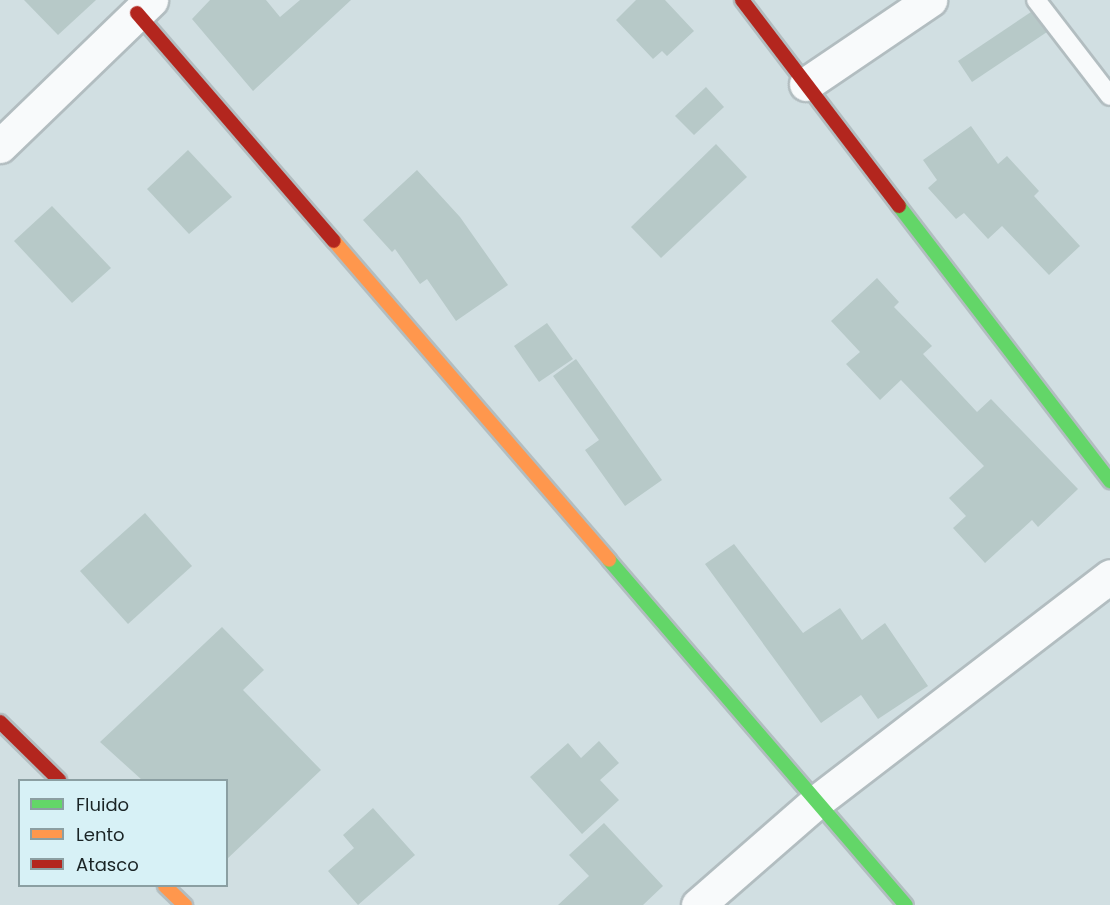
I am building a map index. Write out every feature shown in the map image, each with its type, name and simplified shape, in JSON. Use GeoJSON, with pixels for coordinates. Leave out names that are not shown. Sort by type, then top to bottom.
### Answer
{"type":"FeatureCollection","features":[{"type":"Feature","properties":{"kind":"street"},"geometry":{"type":"LineString","coordinates":[[742,0],[1110,481]]}},
{"type":"Feature","properties":{"kind":"street"},"geometry":{"type":"LineString","coordinates":[[806,84],[930,0]]}},
{"type":"Feature","properties":{"kind":"street"},"geometry":{"type":"LineString","coordinates":[[0,146],[144,6],[816,802],[906,905]]}},
{"type":"Feature","properties":{"kind":"street"},"geometry":{"type":"LineString","coordinates":[[698,905],[816,802],[1110,576]]}},
{"type":"Feature","properties":{"kind":"street"},"geometry":{"type":"LineString","coordinates":[[0,722],[58,779]]}},
{"type":"Feature","properties":{"kind":"street"},"geometry":{"type":"LineString","coordinates":[[167,887],[185,905]]}},
{"type":"Feature","properties":{"kind":"lane"},"geometry":{"type":"LineString","coordinates":[[1036,0],[1110,96]]}},
{"type":"Feature","properties":{"kind":"building"},"geometry":{"type":"Polygon","coordinates":[[[24,0],[96,0],[58,35],[24,0]]]}},
{"type":"Feature","properties":{"kind":"building"},"geometry":{"type":"Polygon","coordinates":[[[210,0],[266,0],[280,17],[300,0],[351,0],[253,91],[192,19],[210,0]]]}},
{"type":"Feature","properties":{"kind":"building"},"geometry":{"type":"Polygon","coordinates":[[[636,0],[665,0],[694,31],[667,56],[662,51],[653,59],[616,20],[636,0]]]}},
{"type":"Feature","properties":{"kind":"building"},"geometry":{"type":"Polygon","coordinates":[[[1031,12],[1047,32],[972,82],[958,61],[1031,12]]]}},
{"type":"Feature","properties":{"kind":"building"},"geometry":{"type":"Polygon","coordinates":[[[706,87],[724,107],[694,135],[675,116],[706,87]]]}},
{"type":"Feature","properties":{"kind":"building"},"geometry":{"type":"Polygon","coordinates":[[[971,126],[998,164],[1007,156],[1039,191],[1034,196],[1080,246],[1049,275],[1002,226],[988,239],[964,213],[956,219],[928,188],[937,180],[923,160],[971,126]]]}},
{"type":"Feature","properties":{"kind":"building"},"geometry":{"type":"Polygon","coordinates":[[[716,144],[747,177],[661,258],[631,227],[716,144]]]}},
{"type":"Feature","properties":{"kind":"building"},"geometry":{"type":"Polygon","coordinates":[[[188,150],[232,197],[189,234],[147,189],[188,150]]]}},
{"type":"Feature","properties":{"kind":"building"},"geometry":{"type":"Polygon","coordinates":[[[417,170],[460,217],[508,285],[456,321],[427,279],[420,284],[395,249],[392,252],[363,220],[417,170]]]}},
{"type":"Feature","properties":{"kind":"building"},"geometry":{"type":"Polygon","coordinates":[[[52,206],[111,268],[72,303],[14,241],[52,206]]]}},
{"type":"Feature","properties":{"kind":"building"},"geometry":{"type":"Polygon","coordinates":[[[877,278],[899,302],[894,307],[932,346],[923,354],[977,412],[991,399],[1078,489],[1038,527],[1032,520],[985,563],[953,528],[966,516],[949,498],[984,466],[901,380],[880,400],[846,364],[860,352],[831,321],[877,278]]]}},
{"type":"Feature","properties":{"kind":"building"},"geometry":{"type":"Polygon","coordinates":[[[547,323],[573,359],[539,382],[514,346],[547,323]]]}},
{"type":"Feature","properties":{"kind":"building"},"geometry":{"type":"Polygon","coordinates":[[[576,359],[662,480],[625,506],[585,450],[599,440],[553,376],[576,359]]]}},
{"type":"Feature","properties":{"kind":"building"},"geometry":{"type":"Polygon","coordinates":[[[145,513],[192,566],[128,624],[80,571],[145,513]]]}},
{"type":"Feature","properties":{"kind":"building"},"geometry":{"type":"Polygon","coordinates":[[[734,544],[803,633],[840,608],[862,640],[885,623],[928,686],[878,719],[861,695],[821,723],[705,564],[734,544]]]}},
{"type":"Feature","properties":{"kind":"building"},"geometry":{"type":"Polygon","coordinates":[[[222,627],[264,670],[243,690],[321,770],[228,858],[228,779],[141,779],[100,742],[222,627]]]}},
{"type":"Feature","properties":{"kind":"building"},"geometry":{"type":"Polygon","coordinates":[[[599,741],[619,763],[600,780],[619,800],[582,834],[530,777],[568,743],[581,758],[599,741]]]}},
{"type":"Feature","properties":{"kind":"building"},"geometry":{"type":"Polygon","coordinates":[[[373,808],[415,855],[358,905],[328,871],[354,848],[343,835],[373,808]]]}},
{"type":"Feature","properties":{"kind":"building"},"geometry":{"type":"Polygon","coordinates":[[[604,823],[663,886],[643,905],[558,905],[589,876],[569,855],[604,823]]]}},
{"type":"Feature","properties":{"kind":"traffic: fast"},"geometry":{"type":"LineString","coordinates":[[899,206],[1110,481]]}},
{"type":"Feature","properties":{"kind":"traffic: fast"},"geometry":{"type":"LineString","coordinates":[[609,560],[906,905]]}},
{"type":"Feature","properties":{"kind":"traffic: slow"},"geometry":{"type":"LineString","coordinates":[[334,241],[609,560]]}},
{"type":"Feature","properties":{"kind":"traffic: slow"},"geometry":{"type":"LineString","coordinates":[[166,887],[185,905]]}},
{"type":"Feature","properties":{"kind":"traffic: jam"},"geometry":{"type":"LineString","coordinates":[[742,0],[899,206]]}},
{"type":"Feature","properties":{"kind":"traffic: jam"},"geometry":{"type":"LineString","coordinates":[[137,13],[334,241]]}},
{"type":"Feature","properties":{"kind":"traffic: jam"},"geometry":{"type":"LineString","coordinates":[[0,722],[58,779]]}}]}
